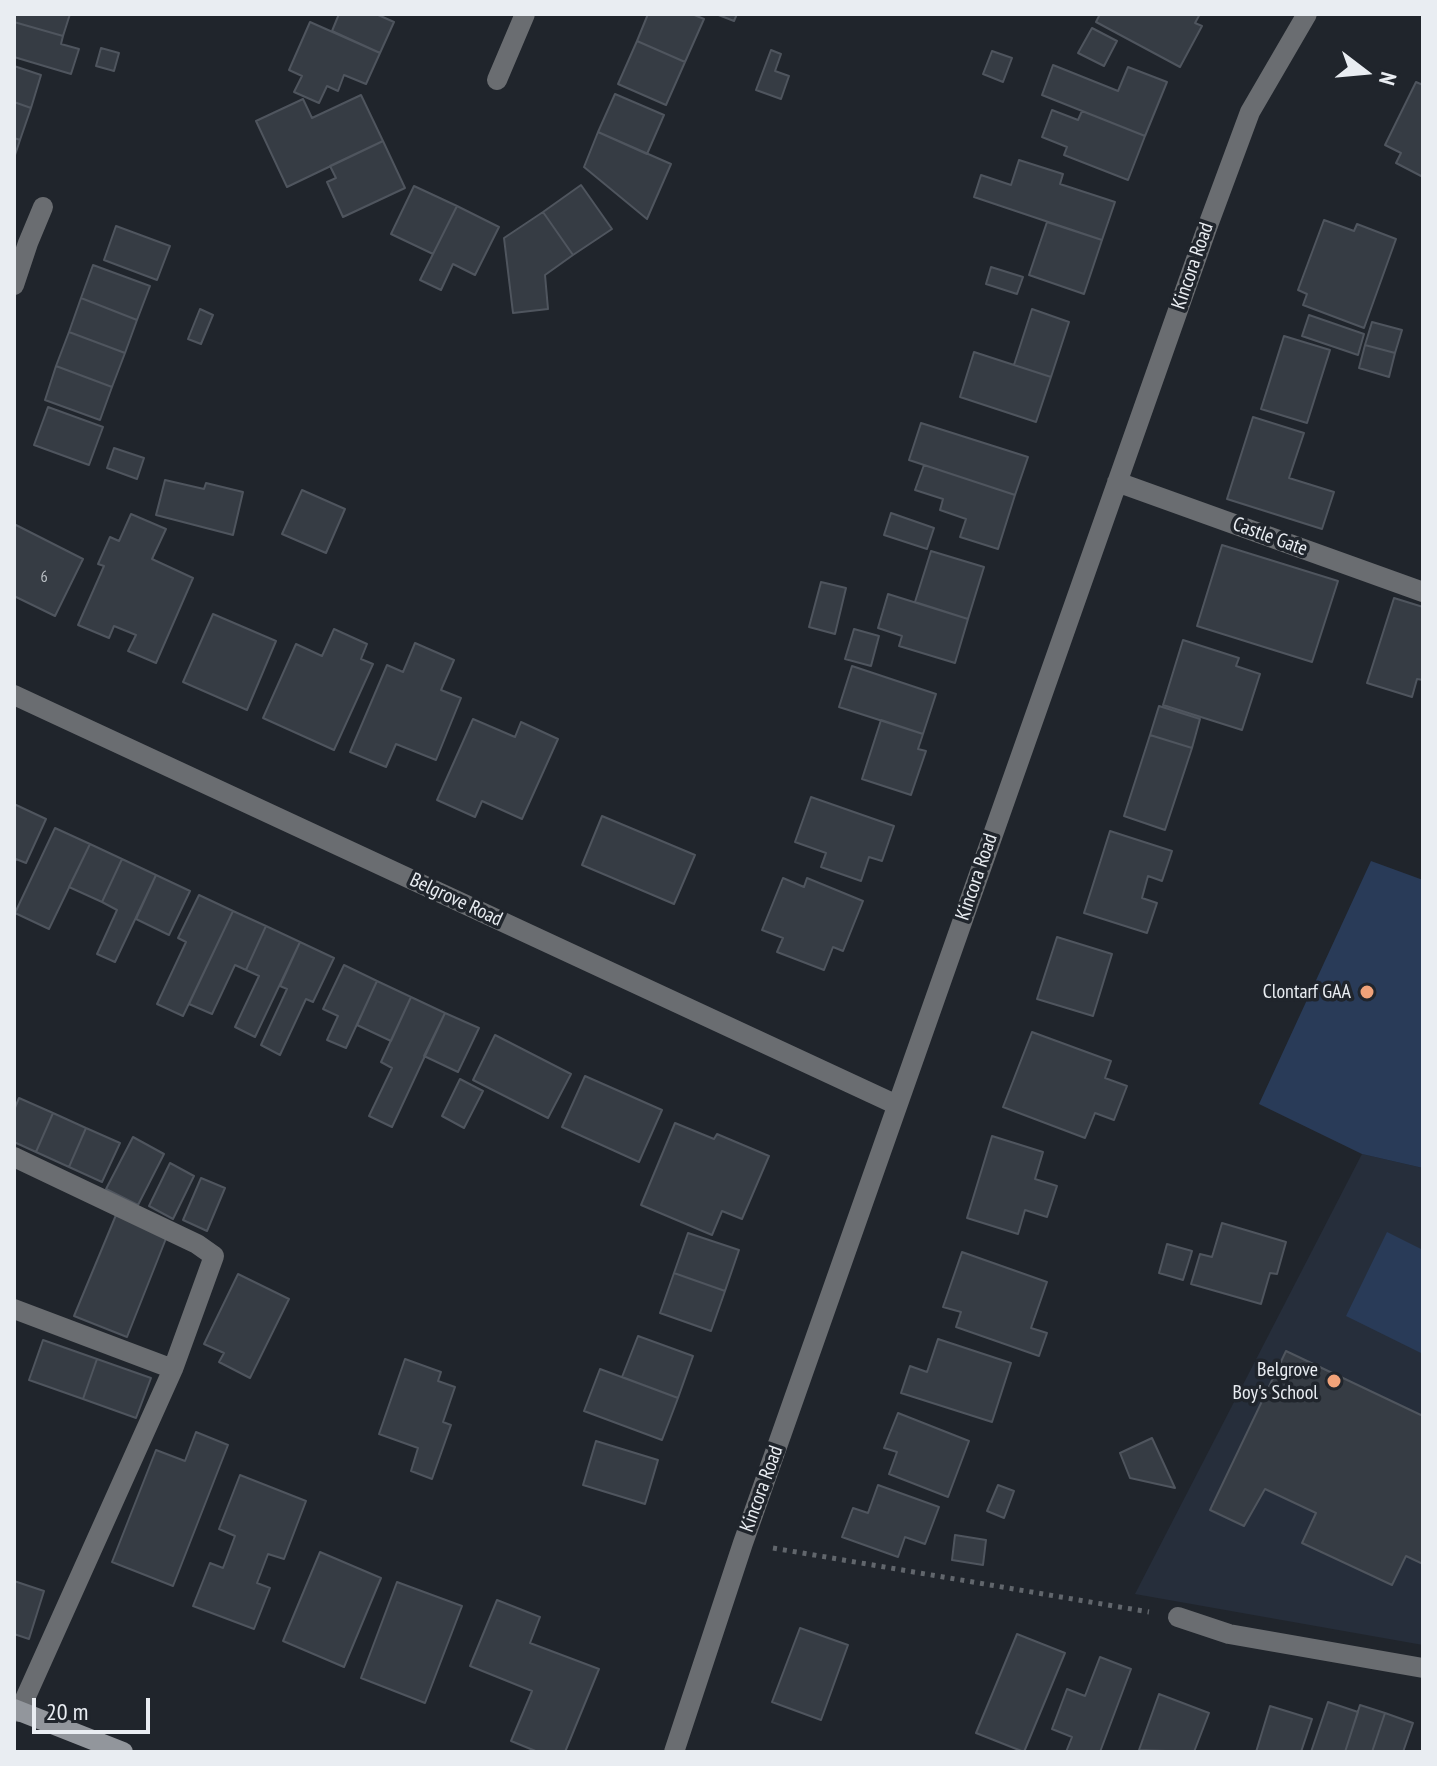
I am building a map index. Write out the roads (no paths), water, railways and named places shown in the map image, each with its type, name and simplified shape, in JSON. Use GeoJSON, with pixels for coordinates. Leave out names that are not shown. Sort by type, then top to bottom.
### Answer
{"type":"FeatureCollection","features":[{"type":"Feature","properties":{"kind":"main road"},"geometry":{"type":"LineString","coordinates":[[17,1710],[123,1752]]}},
{"type":"Feature","properties":{"kind":"street"},"geometry":{"type":"LineString","coordinates":[[497,80],[525,14]]}},
{"type":"Feature","properties":{"kind":"street","name":"Kincora Road"},"geometry":{"type":"LineString","coordinates":[[674,1752],[743,1543],[1250,112],[1307,14]]}},
{"type":"Feature","properties":{"kind":"street"},"geometry":{"type":"LineString","coordinates":[[14,285],[21,241],[43,207]]}},
{"type":"Feature","properties":{"kind":"street","name":"Castle Gate"},"geometry":{"type":"LineString","coordinates":[[1117,482],[1423,592]]}},
{"type":"Feature","properties":{"kind":"street","name":"Belgrove Road"},"geometry":{"type":"LineString","coordinates":[[14,695],[897,1105]]}},
{"type":"Feature","properties":{"kind":"street"},"geometry":{"type":"LineString","coordinates":[[14,1157],[197,1244],[214,1256],[173,1369],[17,1710]]}},
{"type":"Feature","properties":{"kind":"street"},"geometry":{"type":"LineString","coordinates":[[14,1309],[173,1369]]}},
{"type":"Feature","properties":{"kind":"street"},"geometry":{"type":"LineString","coordinates":[[1178,1617],[1229,1634],[1423,1668]]}},
{"type":"Feature","properties":{"kind":"place","name":"Clontarf GAA"},"geometry":{"type":"Point","coordinates":[1367,992]}},
{"type":"Feature","properties":{"kind":"place","name":"Belgrove Boy's School"},"geometry":{"type":"Point","coordinates":[1334,1381]}}]}
